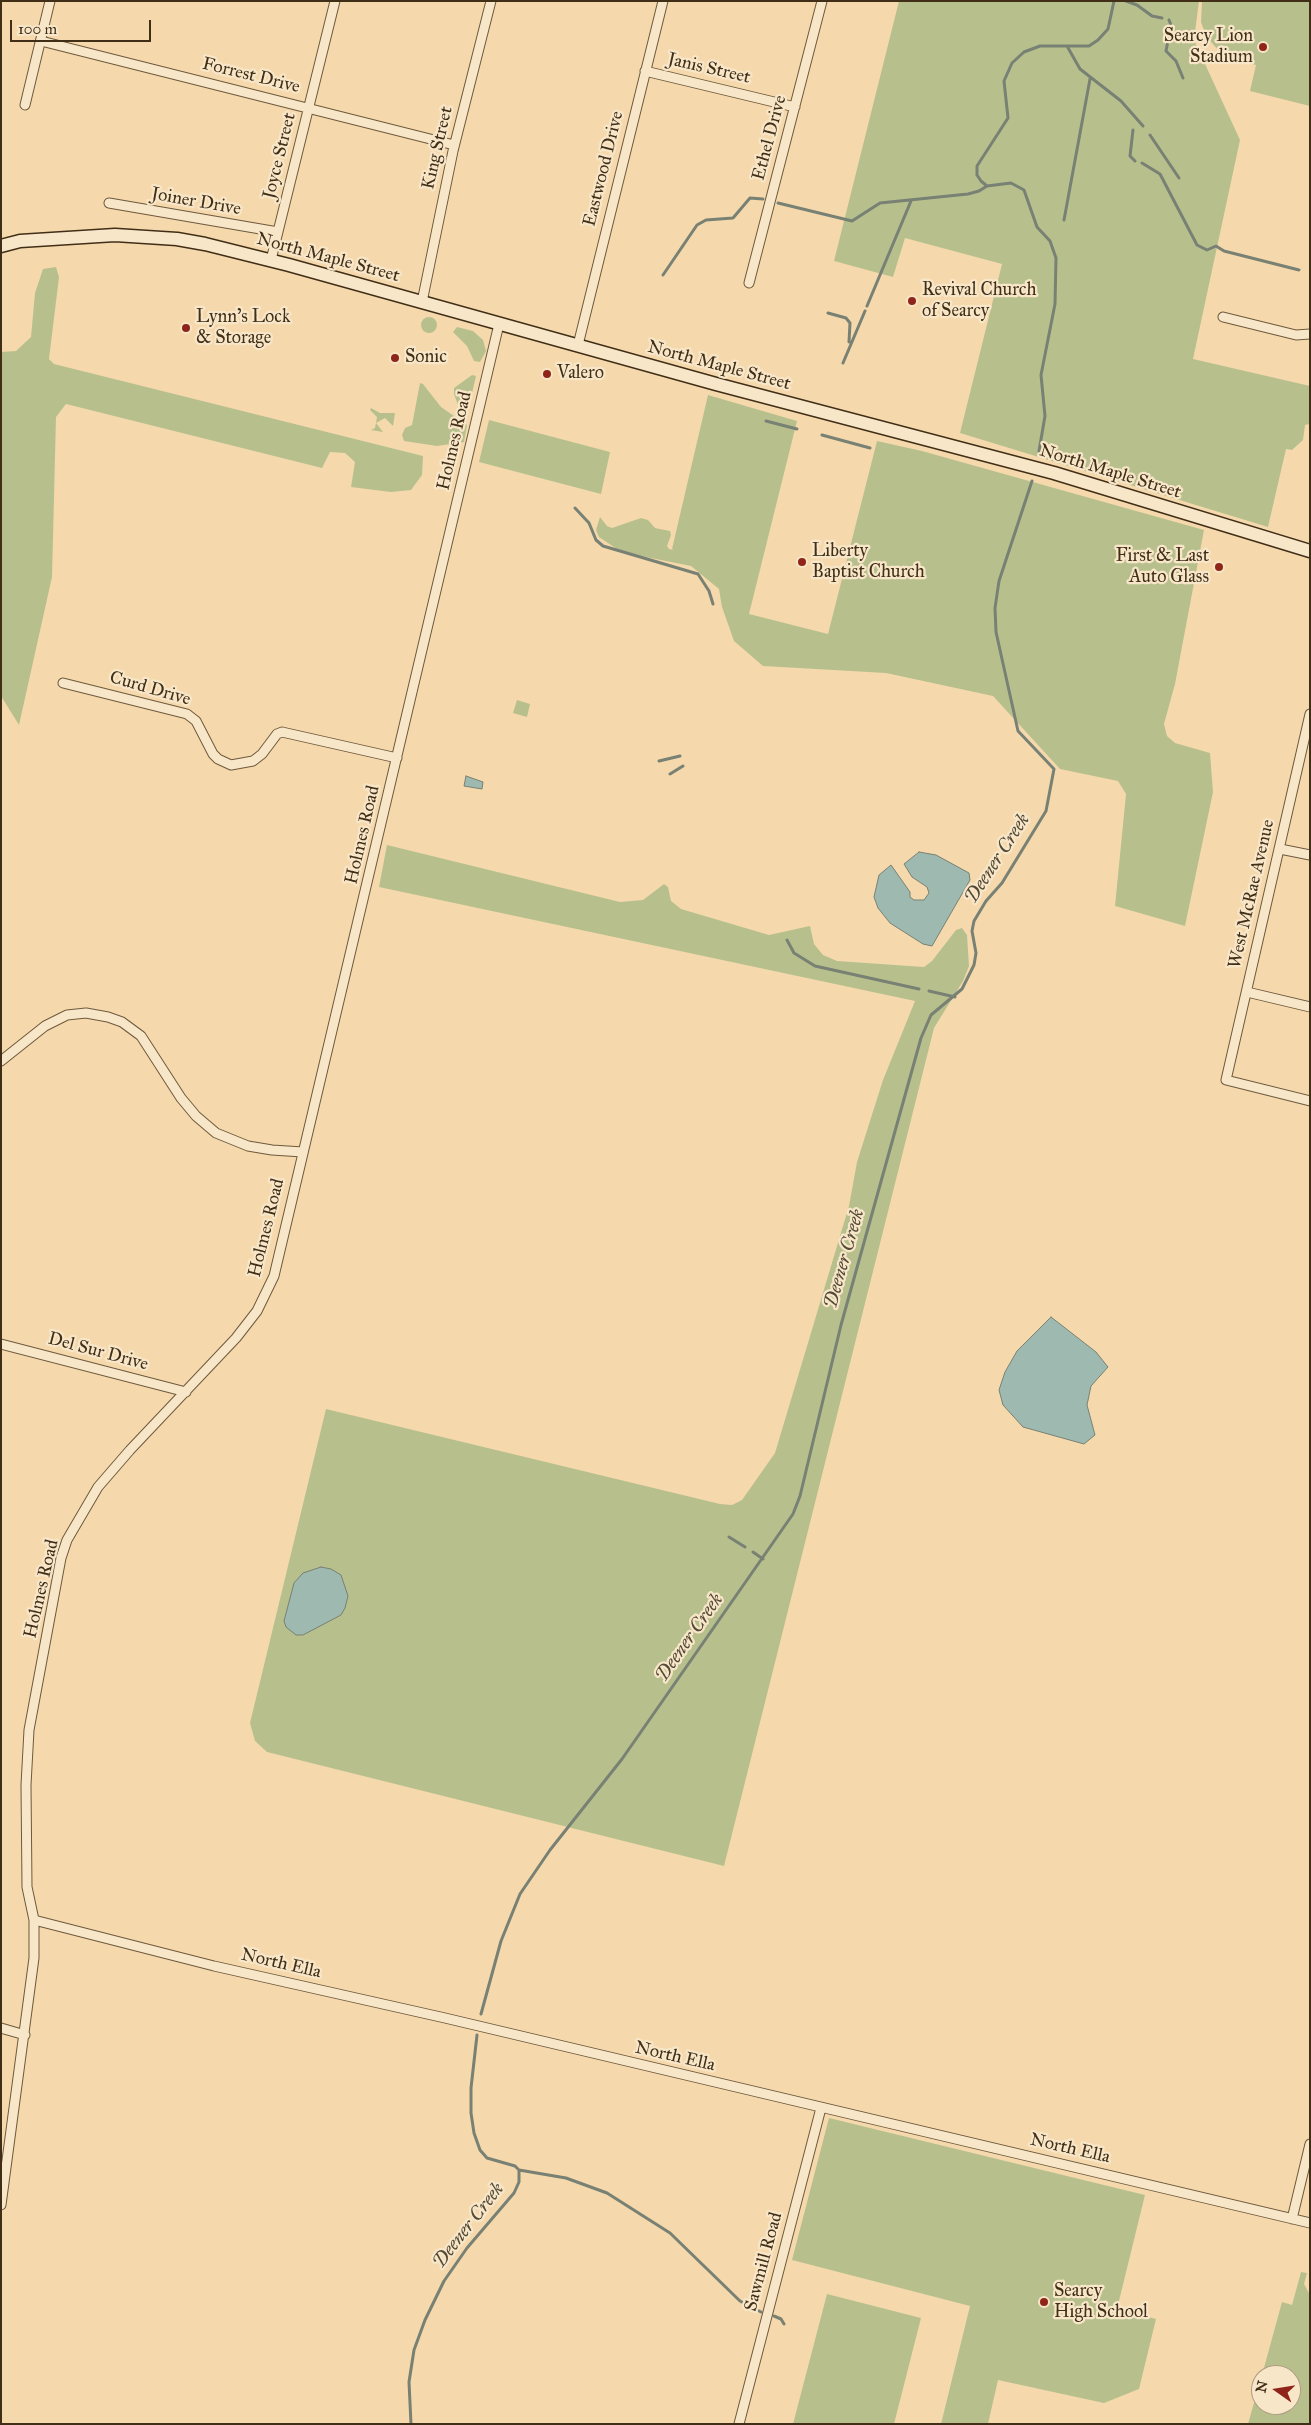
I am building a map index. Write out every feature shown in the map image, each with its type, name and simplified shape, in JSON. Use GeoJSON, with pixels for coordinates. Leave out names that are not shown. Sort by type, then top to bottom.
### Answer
{"type":"FeatureCollection","features":[{"type":"Feature","properties":{"kind":"main road","name":"North Maple Street"},"geometry":{"type":"LineString","coordinates":[[1,246],[20,241],[114,235],[177,239],[271,260],[499,324],[1054,473],[1310,551]]}},
{"type":"Feature","properties":{"kind":"street"},"geometry":{"type":"LineString","coordinates":[[25,105],[50,1]]}},
{"type":"Feature","properties":{"kind":"street","name":"Joyce Street"},"geometry":{"type":"LineString","coordinates":[[271,260],[335,1]]}},
{"type":"Feature","properties":{"kind":"street","name":"King Street"},"geometry":{"type":"LineString","coordinates":[[422,302],[454,145],[490,1]]}},
{"type":"Feature","properties":{"kind":"street","name":"Eastwood Drive"},"geometry":{"type":"LineString","coordinates":[[578,345],[663,1]]}},
{"type":"Feature","properties":{"kind":"street","name":"Ethel Drive"},"geometry":{"type":"LineString","coordinates":[[749,283],[822,1]]}},
{"type":"Feature","properties":{"kind":"street","name":"Forrest Drive"},"geometry":{"type":"LineString","coordinates":[[41,41],[454,145]]}},
{"type":"Feature","properties":{"kind":"street","name":"Janis Street"},"geometry":{"type":"LineString","coordinates":[[645,71],[795,106]]}},
{"type":"Feature","properties":{"kind":"street","name":"Joiner Drive"},"geometry":{"type":"LineString","coordinates":[[109,203],[278,232]]}},
{"type":"Feature","properties":{"kind":"street"},"geometry":{"type":"LineString","coordinates":[[1223,317],[1296,335],[1310,334]]}},
{"type":"Feature","properties":{"kind":"street","name":"Holmes Road"},"geometry":{"type":"LineString","coordinates":[[1,2206],[34,1958],[34,1920],[27,1887],[27,1750],[29,1730],[62,1558],[68,1540],[98,1487],[130,1450],[236,1338],[258,1311],[274,1276],[499,324]]}},
{"type":"Feature","properties":{"kind":"street","name":"Curd Drive"},"geometry":{"type":"LineString","coordinates":[[64,683],[187,714],[196,720],[213,754],[218,759],[231,765],[253,761],[262,754],[277,734],[282,732],[290,732],[397,758]]}},
{"type":"Feature","properties":{"kind":"street","name":"West McRae Avenue"},"geometry":{"type":"LineString","coordinates":[[1310,714],[1226,1080],[1310,1101]]}},
{"type":"Feature","properties":{"kind":"street"},"geometry":{"type":"LineString","coordinates":[[1280,849],[1310,855]]}},
{"type":"Feature","properties":{"kind":"street"},"geometry":{"type":"LineString","coordinates":[[1247,992],[1310,1006]]}},
{"type":"Feature","properties":{"kind":"street"},"geometry":{"type":"LineString","coordinates":[[1,1061],[39,1030],[67,1015],[86,1013],[108,1017],[122,1022],[141,1036],[181,1098],[196,1116],[216,1133],[248,1146],[302,1152]]}},
{"type":"Feature","properties":{"kind":"street","name":"Del Sur Drive"},"geometry":{"type":"LineString","coordinates":[[1,1344],[186,1392]]}},
{"type":"Feature","properties":{"kind":"street","name":"North Ella"},"geometry":{"type":"LineString","coordinates":[[34,1920],[214,1966],[445,2018],[1310,2223]]}},
{"type":"Feature","properties":{"kind":"street"},"geometry":{"type":"LineString","coordinates":[[1,2028],[25,2035]]}},
{"type":"Feature","properties":{"kind":"street","name":"Sawmill Road"},"geometry":{"type":"LineString","coordinates":[[739,2424],[821,2108]]}},
{"type":"Feature","properties":{"kind":"street"},"geometry":{"type":"LineString","coordinates":[[1292,2219],[1310,2144]]}},
{"type":"Feature","properties":{"kind":"green space"},"geometry":{"type":"Polygon","coordinates":[[[899,1],[1199,1],[1194,40],[1240,140],[1193,359],[1310,386],[1310,424],[1305,425],[1303,440],[1292,450],[1286,449],[1268,527],[960,433],[1002,264],[905,238],[893,277],[834,261],[899,1]]]}},
{"type":"Feature","properties":{"kind":"green space","name":"Searcy Lion Stadium"},"geometry":{"type":"Polygon","coordinates":[[[1202,1],[1310,1],[1310,106],[1250,91],[1256,65],[1224,57],[1206,36],[1201,22],[1202,1]]]}},
{"type":"Feature","properties":{"kind":"green space"},"geometry":{"type":"Polygon","coordinates":[[[56,267],[59,277],[49,359],[54,364],[423,456],[422,475],[411,490],[391,492],[351,487],[355,462],[345,453],[330,452],[322,468],[66,404],[56,417],[52,577],[19,725],[1,696],[1,352],[16,351],[31,337],[35,293],[43,269],[56,267]]]}},
{"type":"Feature","properties":{"kind":"green space"},"geometry":{"type":"Polygon","coordinates":[[[429,317],[435,319],[437,325],[435,331],[429,333],[423,331],[421,325],[423,319],[429,317]]]}},
{"type":"Feature","properties":{"kind":"green space"},"geometry":{"type":"Polygon","coordinates":[[[457,327],[473,331],[483,340],[486,351],[480,362],[474,361],[467,346],[453,332],[457,327]]]}},
{"type":"Feature","properties":{"kind":"green space"},"geometry":{"type":"Polygon","coordinates":[[[472,375],[476,376],[468,410],[458,405],[454,388],[472,375]]]}},
{"type":"Feature","properties":{"kind":"green space"},"geometry":{"type":"Polygon","coordinates":[[[420,383],[423,384],[441,407],[467,425],[464,442],[437,446],[404,441],[402,435],[405,428],[412,425],[420,383]]]}},
{"type":"Feature","properties":{"kind":"green space"},"geometry":{"type":"Polygon","coordinates":[[[708,395],[797,421],[749,614],[828,634],[877,441],[922,451],[1204,530],[1175,684],[1164,724],[1167,736],[1175,743],[1210,753],[1213,792],[1185,926],[1115,906],[1126,794],[1118,781],[1060,769],[993,696],[886,673],[763,666],[734,641],[722,607],[719,589],[691,566],[617,549],[599,537],[596,530],[600,517],[607,526],[612,528],[641,518],[648,520],[655,528],[670,531],[671,535],[667,546],[669,549],[674,550],[672,549],[708,395]]]}},
{"type":"Feature","properties":{"kind":"green space"},"geometry":{"type":"Polygon","coordinates":[[[371,408],[380,413],[395,413],[393,426],[385,418],[376,423],[383,432],[371,430],[375,428],[377,417],[370,410],[371,408]]]}},
{"type":"Feature","properties":{"kind":"green space"},"geometry":{"type":"Polygon","coordinates":[[[489,420],[610,452],[601,494],[479,462],[489,420]]]}},
{"type":"Feature","properties":{"kind":"green space"},"geometry":{"type":"Polygon","coordinates":[[[517,700],[530,704],[527,717],[513,713],[517,700]]]}},
{"type":"Feature","properties":{"kind":"green space"},"geometry":{"type":"Polygon","coordinates":[[[387,845],[620,902],[643,900],[664,884],[668,887],[671,901],[681,909],[769,935],[810,926],[814,944],[823,955],[837,961],[924,967],[932,961],[956,930],[962,928],[967,935],[969,966],[963,981],[934,1028],[724,1866],[267,1752],[255,1741],[250,1723],[326,1409],[720,1504],[732,1505],[742,1500],[775,1453],[849,1206],[857,1162],[883,1080],[915,1001],[379,887],[387,845]]]}},
{"type":"Feature","properties":{"kind":"green space"},"geometry":{"type":"Polygon","coordinates":[[[829,2118],[1145,2195],[1117,2309],[1156,2319],[1139,2389],[1104,2403],[998,2380],[988,2424],[941,2424],[970,2306],[792,2260],[829,2118]]]}},
{"type":"Feature","properties":{"kind":"green space"},"geometry":{"type":"Polygon","coordinates":[[[1301,2272],[1307,2273],[1304,2284],[1310,2295],[1310,2424],[1248,2424],[1251,2413],[1251,2415],[1301,2415],[1301,2365],[1265,2365],[1282,2302],[1292,2305],[1301,2272]]]}},
{"type":"Feature","properties":{"kind":"green space"},"geometry":{"type":"Polygon","coordinates":[[[827,2294],[921,2318],[894,2424],[793,2424],[827,2294]]]}},
{"type":"Feature","properties":{"kind":"water"},"geometry":{"type":"Polygon","coordinates":[[[466,776],[483,782],[482,789],[464,786],[466,776]]]}},
{"type":"Feature","properties":{"kind":"water"},"geometry":{"type":"Polygon","coordinates":[[[919,852],[936,855],[969,873],[970,880],[932,946],[923,944],[890,923],[878,908],[874,897],[879,875],[891,865],[910,892],[910,897],[914,900],[924,900],[929,893],[927,887],[912,877],[904,864],[919,852]]]}},
{"type":"Feature","properties":{"kind":"water"},"geometry":{"type":"Polygon","coordinates":[[[1051,1317],[1096,1352],[1108,1367],[1091,1386],[1087,1405],[1095,1435],[1084,1444],[1023,1427],[1003,1405],[999,1390],[1005,1372],[1017,1351],[1051,1317]]]}},
{"type":"Feature","properties":{"kind":"water"},"geometry":{"type":"Polygon","coordinates":[[[321,1567],[331,1569],[341,1575],[348,1596],[345,1608],[341,1615],[303,1635],[296,1635],[286,1627],[284,1621],[294,1583],[303,1573],[321,1567]]]}},
{"type":"Feature","properties":{"kind":"waterway","name":"Deener Creek"},"geometry":{"type":"LineString","coordinates":[[1039,451],[1045,416],[1041,375],[1055,304],[1056,258],[1050,241],[1037,227],[1024,190],[1011,183],[987,186],[977,175],[977,166],[1008,118],[1004,81],[1012,63],[1024,52],[1040,46],[1089,46],[1098,40],[1108,29],[1114,1]]}},
{"type":"Feature","properties":{"kind":"waterway"},"geometry":{"type":"LineString","coordinates":[[1126,1],[1137,5],[1152,16],[1162,18]]}},
{"type":"Feature","properties":{"kind":"waterway"},"geometry":{"type":"LineString","coordinates":[[1169,20],[1171,25],[1166,51],[1176,61],[1183,78]]}},
{"type":"Feature","properties":{"kind":"waterway"},"geometry":{"type":"LineString","coordinates":[[1067,46],[1080,69],[1121,101],[1143,126]]}},
{"type":"Feature","properties":{"kind":"waterway"},"geometry":{"type":"LineString","coordinates":[[1064,220],[1090,79]]}},
{"type":"Feature","properties":{"kind":"waterway"},"geometry":{"type":"LineString","coordinates":[[1133,130],[1130,156],[1135,161]]}},
{"type":"Feature","properties":{"kind":"waterway"},"geometry":{"type":"LineString","coordinates":[[1150,135],[1179,178]]}},
{"type":"Feature","properties":{"kind":"waterway"},"geometry":{"type":"LineString","coordinates":[[1142,163],[1160,174],[1197,245],[1207,250],[1216,246],[1224,251],[1299,270]]}},
{"type":"Feature","properties":{"kind":"waterway"},"geometry":{"type":"LineString","coordinates":[[778,203],[852,221],[880,203],[968,194],[979,191],[987,186]]}},
{"type":"Feature","properties":{"kind":"waterway"},"geometry":{"type":"LineString","coordinates":[[663,275],[697,225],[706,220],[733,218],[750,198],[763,199]]}},
{"type":"Feature","properties":{"kind":"waterway"},"geometry":{"type":"LineString","coordinates":[[867,306],[911,201]]}},
{"type":"Feature","properties":{"kind":"waterway"},"geometry":{"type":"LineString","coordinates":[[843,363],[865,311]]}},
{"type":"Feature","properties":{"kind":"waterway"},"geometry":{"type":"LineString","coordinates":[[828,313],[846,318],[850,323],[849,342]]}},
{"type":"Feature","properties":{"kind":"waterway"},"geometry":{"type":"LineString","coordinates":[[766,421],[797,429]]}},
{"type":"Feature","properties":{"kind":"waterway"},"geometry":{"type":"LineString","coordinates":[[822,435],[870,448]]}},
{"type":"Feature","properties":{"kind":"waterway","name":"Deener Creek"},"geometry":{"type":"LineString","coordinates":[[481,2014],[501,1941],[520,1894],[550,1850],[622,1759],[793,1514],[800,1496],[841,1325],[921,1038],[931,1015],[962,989],[974,965],[976,953],[972,931],[974,921],[986,901],[1002,883],[1046,811],[1054,769],[1018,731],[996,632],[995,608],[999,581],[1032,481]]}},
{"type":"Feature","properties":{"kind":"waterway"},"geometry":{"type":"LineString","coordinates":[[575,508],[589,523],[596,540],[603,546],[698,574],[709,591],[713,604]]}},
{"type":"Feature","properties":{"kind":"waterway"},"geometry":{"type":"LineString","coordinates":[[659,761],[680,756]]}},
{"type":"Feature","properties":{"kind":"waterway"},"geometry":{"type":"LineString","coordinates":[[670,774],[683,766]]}},
{"type":"Feature","properties":{"kind":"waterway"},"geometry":{"type":"LineString","coordinates":[[787,940],[794,953],[815,966],[919,989]]}},
{"type":"Feature","properties":{"kind":"waterway"},"geometry":{"type":"LineString","coordinates":[[929,991],[955,997]]}},
{"type":"Feature","properties":{"kind":"waterway"},"geometry":{"type":"LineString","coordinates":[[729,1537],[745,1547]]}},
{"type":"Feature","properties":{"kind":"waterway"},"geometry":{"type":"LineString","coordinates":[[753,1552],[763,1559]]}},
{"type":"Feature","properties":{"kind":"waterway","name":"Deener Creek"},"geometry":{"type":"LineString","coordinates":[[411,2424],[409,2382],[414,2350],[425,2320],[444,2281],[467,2248],[514,2193],[519,2182],[519,2170],[515,2166],[487,2158],[480,2150],[474,2133],[471,2113],[471,2088],[477,2035]]}},
{"type":"Feature","properties":{"kind":"waterway"},"geometry":{"type":"LineString","coordinates":[[519,2170],[566,2178],[607,2193],[670,2233],[740,2301],[761,2312]]}},
{"type":"Feature","properties":{"kind":"waterway"},"geometry":{"type":"LineString","coordinates":[[774,2316],[781,2319],[784,2324]]}},
{"type":"Feature","properties":{"kind":"place","name":"Searcy Lion Stadium"},"geometry":{"type":"Point","coordinates":[1263,47]}},
{"type":"Feature","properties":{"kind":"place","name":"Revival Church of Searcy"},"geometry":{"type":"Point","coordinates":[912,301]}},
{"type":"Feature","properties":{"kind":"place","name":"Lynn’s Lock & Storage"},"geometry":{"type":"Point","coordinates":[186,328]}},
{"type":"Feature","properties":{"kind":"place","name":"Sonic"},"geometry":{"type":"Point","coordinates":[395,358]}},
{"type":"Feature","properties":{"kind":"place","name":"Valero"},"geometry":{"type":"Point","coordinates":[547,374]}},
{"type":"Feature","properties":{"kind":"place","name":"Liberty Baptist Church"},"geometry":{"type":"Point","coordinates":[802,562]}},
{"type":"Feature","properties":{"kind":"place","name":"First & Last Auto Glass"},"geometry":{"type":"Point","coordinates":[1219,567]}},
{"type":"Feature","properties":{"kind":"place","name":"Searcy High School"},"geometry":{"type":"Point","coordinates":[1044,2302]}}]}
